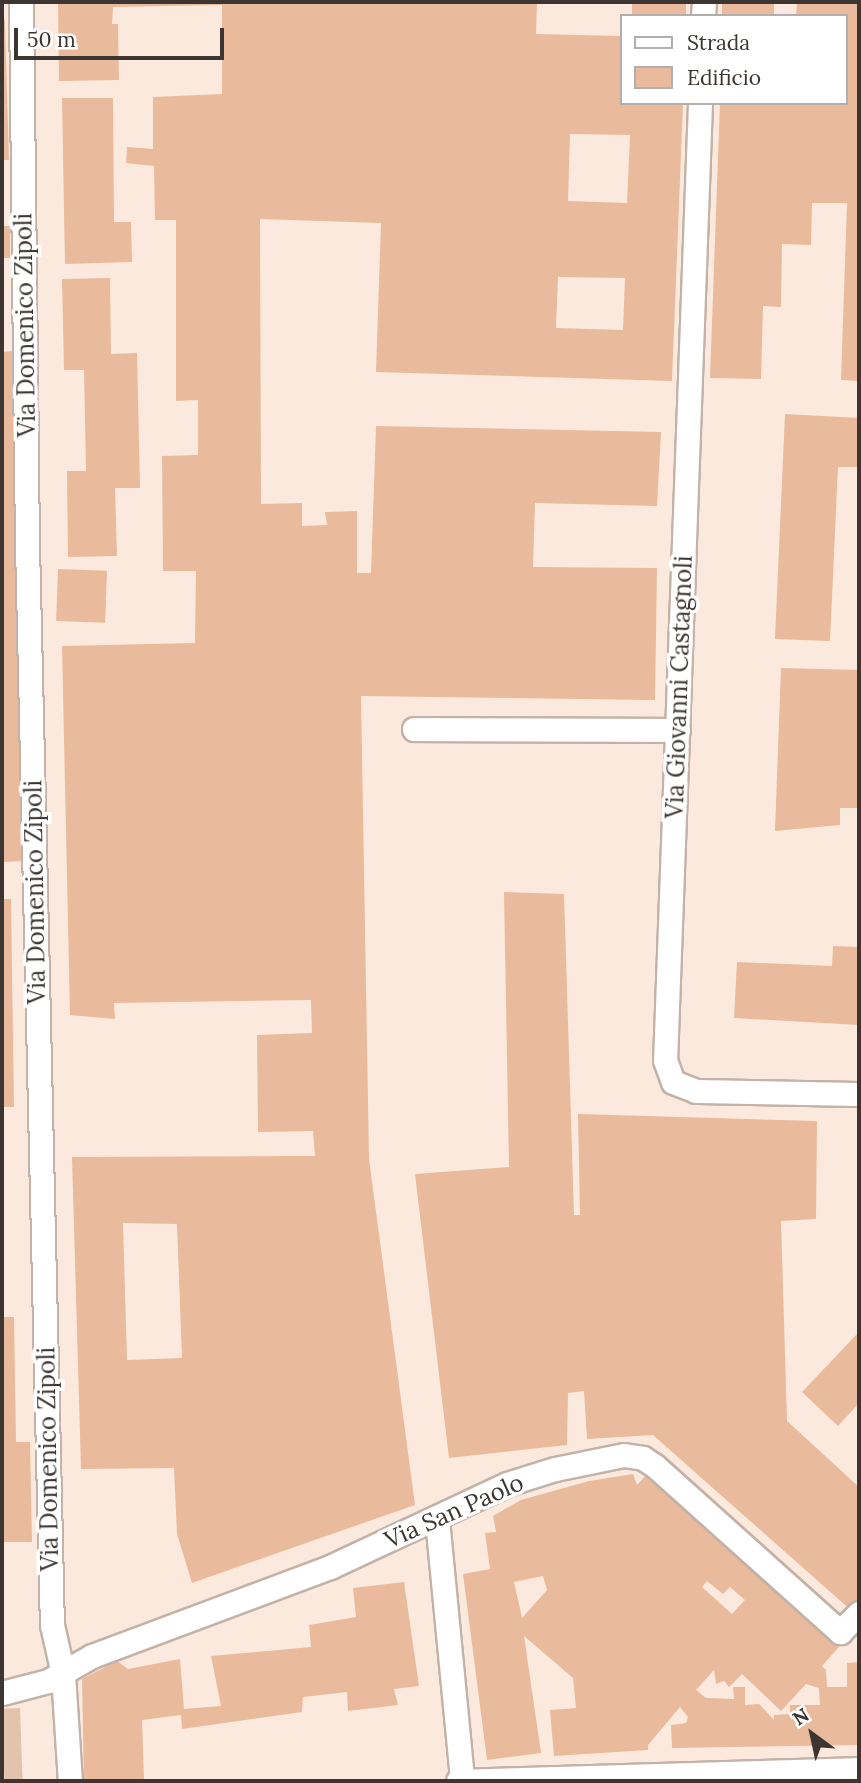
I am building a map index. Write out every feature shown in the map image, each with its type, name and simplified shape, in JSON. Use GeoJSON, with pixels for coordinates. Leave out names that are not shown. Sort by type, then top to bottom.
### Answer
{"type":"FeatureCollection","features":[{"type":"Feature","properties":{"kind":"street","name":"Via Domenico Zipoli"},"geometry":{"type":"LineString","coordinates":[[21,2],[38,1086],[52,1625],[63,1674],[70,1781]]}},
{"type":"Feature","properties":{"kind":"street","name":"Via Giovanni Castagnoli"},"geometry":{"type":"LineString","coordinates":[[700,105],[666,1060],[673,1082],[696,1091],[859,1094]]}},
{"type":"Feature","properties":{"kind":"street"},"geometry":{"type":"LineString","coordinates":[[414,729],[678,730]]}},
{"type":"Feature","properties":{"kind":"street","name":"Via San Paolo"},"geometry":{"type":"LineString","coordinates":[[2,1693],[63,1674],[92,1656],[330,1567],[508,1484],[555,1469],[634,1456],[655,1466],[840,1632],[859,1613]]}},
{"type":"Feature","properties":{"kind":"street"},"geometry":{"type":"LineString","coordinates":[[437,1519],[461,1781],[859,1769]]}},
{"type":"Feature","properties":{"kind":"shaded area"},"geometry":{"type":"Polygon","coordinates":[[[20,1708],[23,1781],[5,1781],[2,1709],[20,1708]]]}},
{"type":"Feature","properties":{"kind":"building"},"geometry":{"type":"Polygon","coordinates":[[[2,2],[5,23],[9,160],[2,160],[2,2]]]}},
{"type":"Feature","properties":{"kind":"building"},"geometry":{"type":"Polygon","coordinates":[[[58,2],[537,2],[536,34],[620,36],[620,105],[683,105],[672,381],[376,372],[381,223],[260,219],[261,504],[302,503],[302,526],[327,525],[325,512],[357,511],[357,573],[371,573],[376,426],[661,432],[657,506],[535,503],[533,567],[657,568],[655,700],[361,696],[369,1159],[415,1505],[192,1583],[177,1534],[174,1468],[81,1469],[72,1157],[315,1156],[313,1131],[258,1132],[257,1035],[312,1033],[311,1000],[114,1003],[115,1019],[70,1015],[62,646],[195,643],[196,571],[163,571],[162,456],[198,455],[198,400],[176,401],[176,220],[155,220],[154,166],[126,163],[127,147],[153,149],[153,97],[222,94],[222,5],[113,7],[112,24],[118,24],[119,80],[59,81],[58,2]],[[570,134],[568,201],[627,203],[630,135],[570,134]],[[558,277],[556,328],[623,330],[625,278],[558,277]],[[123,1223],[127,1360],[182,1358],[177,1224],[123,1223]]]}},
{"type":"Feature","properties":{"kind":"building"},"geometry":{"type":"Polygon","coordinates":[[[632,2],[686,2],[686,14],[632,14],[632,2]]]}},
{"type":"Feature","properties":{"kind":"building"},"geometry":{"type":"Polygon","coordinates":[[[722,2],[774,2],[774,14],[722,14],[722,2]]]}},
{"type":"Feature","properties":{"kind":"building"},"geometry":{"type":"Polygon","coordinates":[[[797,2],[859,2],[859,381],[841,380],[847,203],[812,203],[811,245],[782,244],[781,307],[763,306],[761,379],[710,378],[720,105],[847,105],[847,14],[796,14],[797,2]]]}},
{"type":"Feature","properties":{"kind":"building"},"geometry":{"type":"Polygon","coordinates":[[[62,98],[113,98],[114,222],[131,222],[132,262],[65,264],[62,98]]]}},
{"type":"Feature","properties":{"kind":"building"},"geometry":{"type":"Polygon","coordinates":[[[2,226],[10,226],[10,258],[2,258],[2,226]]]}},
{"type":"Feature","properties":{"kind":"building"},"geometry":{"type":"Polygon","coordinates":[[[110,278],[111,354],[137,353],[140,488],[115,488],[117,556],[68,557],[67,471],[86,471],[84,370],[64,370],[62,279],[110,278]]]}},
{"type":"Feature","properties":{"kind":"building"},"geometry":{"type":"Polygon","coordinates":[[[13,351],[25,861],[2,862],[2,352],[13,351]]]}},
{"type":"Feature","properties":{"kind":"building"},"geometry":{"type":"Polygon","coordinates":[[[785,414],[859,418],[859,467],[838,467],[830,641],[775,639],[785,414]]]}},
{"type":"Feature","properties":{"kind":"building"},"geometry":{"type":"Polygon","coordinates":[[[58,569],[107,571],[105,623],[56,621],[58,569]]]}},
{"type":"Feature","properties":{"kind":"building"},"geometry":{"type":"Polygon","coordinates":[[[781,668],[859,670],[859,808],[840,808],[840,825],[775,831],[781,668]]]}},
{"type":"Feature","properties":{"kind":"building"},"geometry":{"type":"Polygon","coordinates":[[[504,892],[564,894],[574,1215],[580,1215],[578,1114],[817,1121],[816,1219],[781,1221],[787,1421],[859,1487],[859,1605],[853,1612],[653,1435],[587,1439],[584,1391],[568,1393],[567,1445],[449,1458],[415,1174],[509,1167],[504,892]]]}},
{"type":"Feature","properties":{"kind":"building"},"geometry":{"type":"Polygon","coordinates":[[[2,899],[11,899],[14,1107],[2,1107],[2,899]]]}},
{"type":"Feature","properties":{"kind":"building"},"geometry":{"type":"Polygon","coordinates":[[[833,946],[859,947],[859,1025],[734,1018],[737,962],[832,966],[833,946]]]}},
{"type":"Feature","properties":{"kind":"building"},"geometry":{"type":"Polygon","coordinates":[[[2,1317],[14,1317],[16,1442],[30,1442],[32,1542],[3,1542],[2,1317]]]}},
{"type":"Feature","properties":{"kind":"building"},"geometry":{"type":"Polygon","coordinates":[[[859,1332],[859,1403],[838,1426],[802,1392],[859,1332]]]}},
{"type":"Feature","properties":{"kind":"building"},"geometry":{"type":"Polygon","coordinates":[[[648,1473],[839,1647],[822,1666],[826,1670],[827,1687],[847,1687],[847,1663],[859,1662],[859,1745],[672,1748],[671,1725],[686,1723],[688,1717],[680,1707],[648,1745],[648,1750],[554,1756],[550,1710],[576,1708],[573,1678],[524,1636],[541,1753],[487,1760],[463,1574],[490,1569],[485,1533],[496,1532],[493,1516],[521,1500],[589,1481],[633,1474],[637,1485],[648,1473]],[[543,1576],[514,1582],[522,1618],[547,1590],[543,1576]],[[707,1581],[702,1587],[732,1614],[745,1600],[730,1587],[723,1594],[707,1581]],[[714,1670],[696,1690],[706,1698],[734,1699],[733,1687],[745,1687],[745,1705],[759,1704],[774,1720],[774,1715],[790,1714],[790,1705],[820,1705],[819,1688],[806,1684],[781,1711],[742,1674],[729,1687],[724,1681],[716,1684],[714,1670]]]}},
{"type":"Feature","properties":{"kind":"building"},"geometry":{"type":"Polygon","coordinates":[[[404,1582],[419,1686],[394,1689],[398,1705],[348,1711],[347,1692],[303,1697],[302,1712],[182,1729],[181,1715],[142,1720],[144,1780],[84,1781],[82,1679],[117,1661],[128,1669],[180,1659],[184,1709],[221,1706],[211,1656],[311,1647],[309,1625],[356,1617],[353,1588],[404,1582]]]}}]}
